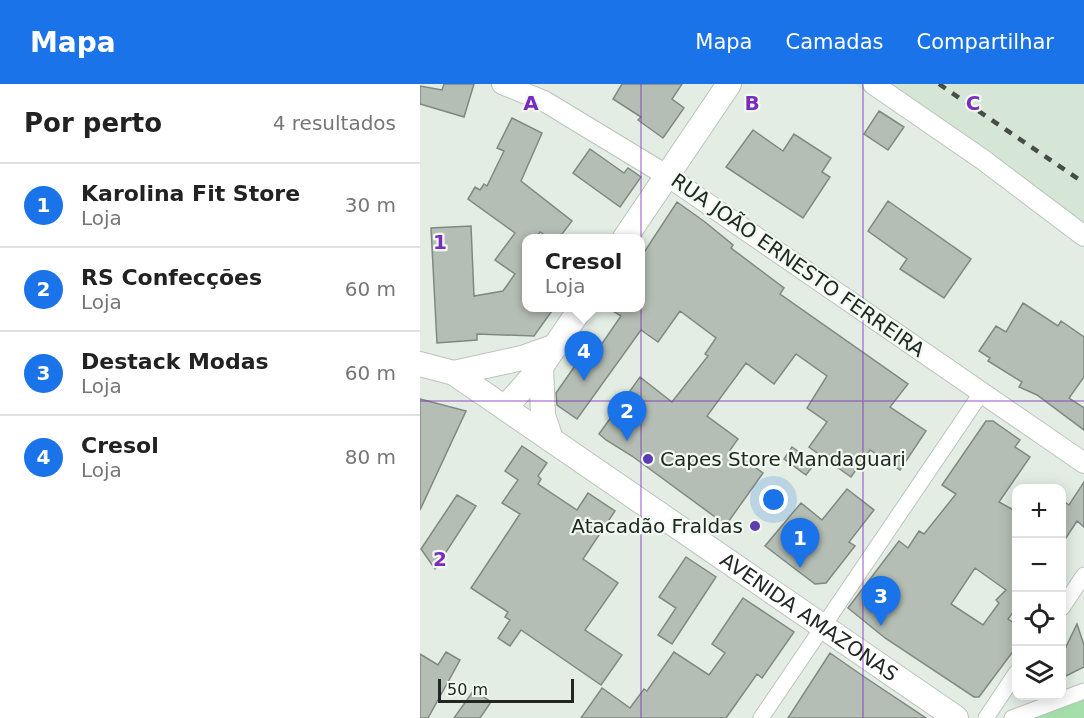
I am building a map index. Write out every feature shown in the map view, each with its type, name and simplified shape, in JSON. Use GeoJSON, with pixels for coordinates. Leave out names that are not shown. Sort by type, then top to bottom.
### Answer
{"type":"FeatureCollection","features":[{"type":"Feature","properties":{"kind":"main road"},"geometry":{"type":"LineString","coordinates":[[628,234],[729,84]]}},
{"type":"Feature","properties":{"kind":"main road"},"geometry":{"type":"LineString","coordinates":[[505,408],[541,367],[577,312]]}},
{"type":"Feature","properties":{"kind":"main road"},"geometry":{"type":"LineString","coordinates":[[454,373],[522,358],[556,346]]}},
{"type":"Feature","properties":{"kind":"main road","name":"AVENIDA AMAZONAS"},"geometry":{"type":"LineString","coordinates":[[420,364],[454,373],[956,718]]}},
{"type":"Feature","properties":{"kind":"main road"},"geometry":{"type":"LineString","coordinates":[[541,367],[543,415],[551,439]]}},
{"type":"Feature","properties":{"kind":"street","name":"RUA JOÃO ERNESTO FERREIRA"},"geometry":{"type":"LineString","coordinates":[[502,84],[544,101],[666,175],[1084,463]]}},
{"type":"Feature","properties":{"kind":"street"},"geometry":{"type":"LineString","coordinates":[[873,84],[981,159],[1084,236]]}},
{"type":"Feature","properties":{"kind":"street"},"geometry":{"type":"LineString","coordinates":[[761,718],[982,392]]}},
{"type":"Feature","properties":{"kind":"street"},"geometry":{"type":"LineString","coordinates":[[1066,602],[1084,575]]}},
{"type":"Feature","properties":{"kind":"street"},"geometry":{"type":"LineString","coordinates":[[986,718],[1012,680]]}},
{"type":"Feature","properties":{"kind":"street"},"geometry":{"type":"LineString","coordinates":[[1012,718],[1084,691]]}},
{"type":"Feature","properties":{"kind":"shaded area"},"geometry":{"type":"Polygon","coordinates":[[[855,84],[1084,84],[1084,244],[855,84]]]}},
{"type":"Feature","properties":{"kind":"green space"},"geometry":{"type":"Polygon","coordinates":[[[1084,699],[1084,718],[1032,718],[1084,699]]]}},
{"type":"Feature","properties":{"kind":"building"},"geometry":{"type":"Polygon","coordinates":[[[444,84],[474,84],[464,117],[420,104],[420,86],[442,90],[444,84]]]}},
{"type":"Feature","properties":{"kind":"building"},"geometry":{"type":"Polygon","coordinates":[[[622,84],[682,84],[672,99],[684,108],[663,138],[638,120],[641,117],[613,99],[622,84]]]}},
{"type":"Feature","properties":{"kind":"building"},"geometry":{"type":"Polygon","coordinates":[[[879,111],[904,127],[888,150],[864,134],[879,111]]]}},
{"type":"Feature","properties":{"kind":"building"},"geometry":{"type":"Polygon","coordinates":[[[512,118],[542,133],[521,181],[572,221],[562,234],[540,232],[539,234],[522,234],[522,312],[551,312],[534,336],[477,334],[477,340],[437,343],[431,228],[471,226],[474,296],[503,291],[515,274],[495,260],[515,233],[468,199],[475,187],[480,190],[484,184],[487,186],[504,151],[497,148],[512,118]]]}},
{"type":"Feature","properties":{"kind":"building"},"geometry":{"type":"Polygon","coordinates":[[[753,130],[783,151],[794,134],[831,158],[822,172],[830,177],[803,218],[726,167],[753,130]]]}},
{"type":"Feature","properties":{"kind":"building"},"geometry":{"type":"Polygon","coordinates":[[[590,149],[624,173],[628,168],[641,177],[620,207],[573,173],[590,149]]]}},
{"type":"Feature","properties":{"kind":"building"},"geometry":{"type":"Polygon","coordinates":[[[888,201],[971,259],[944,298],[900,269],[907,259],[868,231],[888,201]]]}},
{"type":"Feature","properties":{"kind":"building"},"geometry":{"type":"Polygon","coordinates":[[[677,202],[733,245],[731,248],[784,288],[780,294],[908,384],[890,407],[926,431],[900,470],[870,450],[851,477],[809,447],[827,422],[807,408],[827,376],[796,354],[774,384],[746,363],[707,416],[738,439],[730,450],[763,473],[726,525],[632,456],[606,440],[599,434],[640,377],[672,402],[708,356],[705,354],[716,338],[680,311],[658,342],[641,330],[577,419],[557,405],[556,393],[591,343],[599,348],[621,316],[614,312],[645,312],[645,251],[677,202]]]}},
{"type":"Feature","properties":{"kind":"building"},"geometry":{"type":"Polygon","coordinates":[[[1023,303],[1058,326],[1061,321],[1084,337],[1084,377],[1069,398],[1084,408],[1084,430],[1037,395],[1019,387],[1022,382],[988,361],[990,358],[979,351],[996,326],[1006,332],[1023,303]]]}},
{"type":"Feature","properties":{"kind":"building"},"geometry":{"type":"Polygon","coordinates":[[[420,399],[466,411],[420,510],[420,399]]]}},
{"type":"Feature","properties":{"kind":"building"},"geometry":{"type":"Polygon","coordinates":[[[986,421],[993,421],[1020,440],[1015,447],[1030,457],[999,502],[1012,509],[1012,614],[1008,619],[1012,622],[1012,653],[979,697],[974,697],[885,638],[848,608],[899,541],[908,548],[919,531],[924,534],[956,494],[942,485],[986,421]],[[975,568],[951,604],[983,625],[999,603],[996,600],[1006,590],[975,568]]]}},
{"type":"Feature","properties":{"kind":"building"},"geometry":{"type":"Polygon","coordinates":[[[522,446],[547,463],[538,476],[541,479],[538,484],[577,510],[588,493],[615,511],[583,559],[618,583],[585,630],[622,655],[601,685],[521,630],[510,646],[498,638],[510,620],[505,617],[508,612],[471,588],[520,514],[502,503],[518,480],[505,471],[522,446]]]}},
{"type":"Feature","properties":{"kind":"building"},"geometry":{"type":"Polygon","coordinates":[[[792,447],[815,463],[806,475],[784,459],[792,447]]]}},
{"type":"Feature","properties":{"kind":"building"},"geometry":{"type":"Polygon","coordinates":[[[1084,482],[1084,527],[1077,521],[1066,538],[1066,503],[1069,505],[1084,482]]]}},
{"type":"Feature","properties":{"kind":"building"},"geometry":{"type":"Polygon","coordinates":[[[847,489],[874,510],[849,542],[855,546],[826,583],[815,584],[765,546],[801,503],[822,520],[847,489]]]}},
{"type":"Feature","properties":{"kind":"building"},"geometry":{"type":"Polygon","coordinates":[[[457,495],[476,506],[435,569],[421,549],[457,495]]]}},
{"type":"Feature","properties":{"kind":"building"},"geometry":{"type":"Polygon","coordinates":[[[686,557],[716,577],[672,644],[658,635],[676,608],[659,597],[686,557]]]}},
{"type":"Feature","properties":{"kind":"building"},"geometry":{"type":"Polygon","coordinates":[[[743,598],[794,632],[762,678],[757,674],[726,718],[581,718],[602,688],[630,708],[644,689],[647,691],[674,652],[709,675],[725,653],[712,644],[743,598]]]}},
{"type":"Feature","properties":{"kind":"building"},"geometry":{"type":"Polygon","coordinates":[[[1077,624],[1084,645],[1084,667],[1066,676],[1066,647],[1077,624]]]}},
{"type":"Feature","properties":{"kind":"building"},"geometry":{"type":"Polygon","coordinates":[[[446,652],[460,660],[428,718],[420,718],[420,654],[438,665],[446,652]]]}},
{"type":"Feature","properties":{"kind":"building"},"geometry":{"type":"Polygon","coordinates":[[[830,653],[863,676],[926,718],[788,718],[830,653]]]}},
{"type":"Feature","properties":{"kind":"building"},"geometry":{"type":"Polygon","coordinates":[[[474,690],[491,702],[480,718],[454,718],[474,690]]]}},
{"type":"Feature","properties":{"kind":"railway"},"geometry":{"type":"LineString","coordinates":[[939,84],[1084,183]]}},
{"type":"Feature","properties":{"kind":"place","name":"Cresol"},"geometry":{"type":"Point","coordinates":[584,381]}},
{"type":"Feature","properties":{"kind":"place","name":"RS Confecções"},"geometry":{"type":"Point","coordinates":[627,441]}},
{"type":"Feature","properties":{"kind":"place","name":"Capes Store Mandaguari"},"geometry":{"type":"Point","coordinates":[648,459]}},
{"type":"Feature","properties":{"kind":"place","name":"Atacadão Fraldas"},"geometry":{"type":"Point","coordinates":[755,526]}},
{"type":"Feature","properties":{"kind":"place","name":"Karolina Fit Store"},"geometry":{"type":"Point","coordinates":[800,568]}},
{"type":"Feature","properties":{"kind":"place","name":"Destack Modas"},"geometry":{"type":"Point","coordinates":[881,626]}}]}
